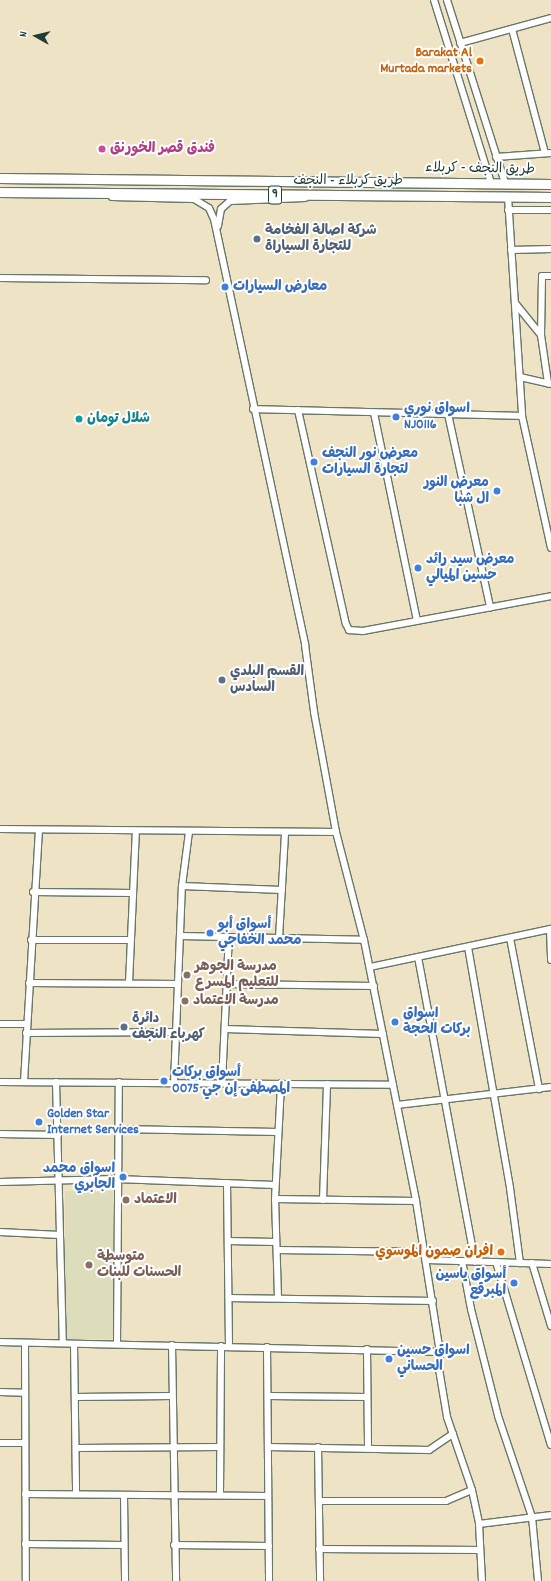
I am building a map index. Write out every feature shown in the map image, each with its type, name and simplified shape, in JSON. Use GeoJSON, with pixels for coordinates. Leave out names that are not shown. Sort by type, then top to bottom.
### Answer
{"type":"FeatureCollection","features":[{"type":"Feature","properties":{"kind":"highway","name":"طريق النجف - کربلاء"},"geometry":{"type":"LineString","coordinates":[[0,178],[551,184]]}},
{"type":"Feature","properties":{"kind":"highway","name":"طريق کربلاء - النجف"},"geometry":{"type":"LineString","coordinates":[[0,192],[551,197]]}},
{"type":"Feature","properties":{"kind":"street"},"geometry":{"type":"LineString","coordinates":[[434,0],[491,183]]}},
{"type":"Feature","properties":{"kind":"street"},"geometry":{"type":"LineString","coordinates":[[447,0],[505,183]]}},
{"type":"Feature","properties":{"kind":"street"},"geometry":{"type":"LineString","coordinates":[[460,43],[551,18]]}},
{"type":"Feature","properties":{"kind":"street"},"geometry":{"type":"LineString","coordinates":[[496,157],[548,153],[512,29]]}},
{"type":"Feature","properties":{"kind":"street"},"geometry":{"type":"LineString","coordinates":[[487,168],[500,168]]}},
{"type":"Feature","properties":{"kind":"street"},"geometry":{"type":"LineString","coordinates":[[97,193],[123,198],[200,201],[212,213],[218,235],[253,410],[304,646],[314,712],[336,832],[364,940],[374,986],[426,1252],[440,1352],[439,1369],[447,1417],[472,1490],[480,1524],[482,1581]]}},
{"type":"Feature","properties":{"kind":"street"},"geometry":{"type":"LineString","coordinates":[[218,235],[221,209],[230,201],[290,200],[326,195]]}},
{"type":"Feature","properties":{"kind":"street"},"geometry":{"type":"LineString","coordinates":[[508,197],[522,416],[551,548]]}},
{"type":"Feature","properties":{"kind":"street"},"geometry":{"type":"LineString","coordinates":[[508,210],[551,210]]}},
{"type":"Feature","properties":{"kind":"street"},"geometry":{"type":"LineString","coordinates":[[511,250],[551,249]]}},
{"type":"Feature","properties":{"kind":"street"},"geometry":{"type":"LineString","coordinates":[[520,377],[550,384],[541,335],[542,276],[551,276]]}},
{"type":"Feature","properties":{"kind":"street"},"geometry":{"type":"LineString","coordinates":[[0,278],[206,280]]}},
{"type":"Feature","properties":{"kind":"street"},"geometry":{"type":"LineString","coordinates":[[515,303],[541,335]]}},
{"type":"Feature","properties":{"kind":"street"},"geometry":{"type":"LineString","coordinates":[[253,410],[522,416]]}},
{"type":"Feature","properties":{"kind":"street"},"geometry":{"type":"LineString","coordinates":[[298,410],[346,624],[355,632],[551,596]]}},
{"type":"Feature","properties":{"kind":"street"},"geometry":{"type":"LineString","coordinates":[[374,413],[417,621]]}},
{"type":"Feature","properties":{"kind":"street"},"geometry":{"type":"LineString","coordinates":[[448,414],[490,607]]}},
{"type":"Feature","properties":{"kind":"street"},"geometry":{"type":"LineString","coordinates":[[0,829],[285,833],[336,832]]}},
{"type":"Feature","properties":{"kind":"street"},"geometry":{"type":"LineString","coordinates":[[24,1082],[33,892],[39,830]]}},
{"type":"Feature","properties":{"kind":"street"},"geometry":{"type":"LineString","coordinates":[[129,983],[136,831]]}},
{"type":"Feature","properties":{"kind":"street"},"geometry":{"type":"LineString","coordinates":[[174,1082],[182,886],[189,832]]}},
{"type":"Feature","properties":{"kind":"street"},"geometry":{"type":"LineString","coordinates":[[280,938],[285,833]]}},
{"type":"Feature","properties":{"kind":"street"},"geometry":{"type":"LineString","coordinates":[[182,886],[282,890]]}},
{"type":"Feature","properties":{"kind":"street"},"geometry":{"type":"LineString","coordinates":[[33,892],[133,893]]}},
{"type":"Feature","properties":{"kind":"street"},"geometry":{"type":"LineString","coordinates":[[370,967],[550,929],[551,960]]}},
{"type":"Feature","properties":{"kind":"street"},"geometry":{"type":"LineString","coordinates":[[180,936],[364,940]]}},
{"type":"Feature","properties":{"kind":"street"},"geometry":{"type":"LineString","coordinates":[[222,1083],[229,937]]}},
{"type":"Feature","properties":{"kind":"street"},"geometry":{"type":"LineString","coordinates":[[510,938],[539,1089]]}},
{"type":"Feature","properties":{"kind":"street"},"geometry":{"type":"LineString","coordinates":[[31,940],[130,940]]}},
{"type":"Feature","properties":{"kind":"street"},"geometry":{"type":"LineString","coordinates":[[468,947],[520,1263]]}},
{"type":"Feature","properties":{"kind":"street"},"geometry":{"type":"LineString","coordinates":[[418,957],[475,1262]]}},
{"type":"Feature","properties":{"kind":"street"},"geometry":{"type":"LineString","coordinates":[[28,983],[178,984]]}},
{"type":"Feature","properties":{"kind":"street"},"geometry":{"type":"LineString","coordinates":[[227,984],[374,986]]}},
{"type":"Feature","properties":{"kind":"street"},"geometry":{"type":"LineString","coordinates":[[0,1024],[27,1024]]}},
{"type":"Feature","properties":{"kind":"street"},"geometry":{"type":"LineString","coordinates":[[224,1029],[383,1034]]}},
{"type":"Feature","properties":{"kind":"street"},"geometry":{"type":"LineString","coordinates":[[26,1033],[176,1032]]}},
{"type":"Feature","properties":{"kind":"street"},"geometry":{"type":"LineString","coordinates":[[0,1082],[174,1082],[393,1085]]}},
{"type":"Feature","properties":{"kind":"street"},"geometry":{"type":"LineString","coordinates":[[56,1082],[63,1343]]}},
{"type":"Feature","properties":{"kind":"street"},"geometry":{"type":"LineString","coordinates":[[117,1344],[116,1179],[119,1082]]}},
{"type":"Feature","properties":{"kind":"street"},"geometry":{"type":"LineString","coordinates":[[278,1298],[275,1185],[281,1083]]}},
{"type":"Feature","properties":{"kind":"street"},"geometry":{"type":"LineString","coordinates":[[323,1200],[327,1084]]}},
{"type":"Feature","properties":{"kind":"street"},"geometry":{"type":"LineString","coordinates":[[397,1105],[551,1087]]}},
{"type":"Feature","properties":{"kind":"street"},"geometry":{"type":"LineString","coordinates":[[118,1129],[278,1132]]}},
{"type":"Feature","properties":{"kind":"street"},"geometry":{"type":"LineString","coordinates":[[0,1134],[58,1135]]}},
{"type":"Feature","properties":{"kind":"street"},"geometry":{"type":"LineString","coordinates":[[0,1182],[116,1179],[275,1185]]}},
{"type":"Feature","properties":{"kind":"street"},"geometry":{"type":"LineString","coordinates":[[227,1183],[229,1347]]}},
{"type":"Feature","properties":{"kind":"street"},"geometry":{"type":"LineString","coordinates":[[275,1199],[416,1201]]}},
{"type":"Feature","properties":{"kind":"street"},"geometry":{"type":"LineString","coordinates":[[0,1232],[60,1235]]}},
{"type":"Feature","properties":{"kind":"street"},"geometry":{"type":"LineString","coordinates":[[228,1241],[276,1242]]}},
{"type":"Feature","properties":{"kind":"street"},"geometry":{"type":"LineString","coordinates":[[276,1250],[426,1252]]}},
{"type":"Feature","properties":{"kind":"street"},"geometry":{"type":"LineString","coordinates":[[427,1260],[551,1264]]}},
{"type":"Feature","properties":{"kind":"street"},"geometry":{"type":"LineString","coordinates":[[462,1261],[471,1309],[498,1416],[532,1517],[538,1581]]}},
{"type":"Feature","properties":{"kind":"street"},"geometry":{"type":"LineString","coordinates":[[496,1262],[551,1445]]}},
{"type":"Feature","properties":{"kind":"street"},"geometry":{"type":"LineString","coordinates":[[532,1263],[551,1326]]}},
{"type":"Feature","properties":{"kind":"street"},"geometry":{"type":"LineString","coordinates":[[229,1298],[433,1301]]}},
{"type":"Feature","properties":{"kind":"street"},"geometry":{"type":"LineString","coordinates":[[0,1342],[367,1349],[440,1352]]}},
{"type":"Feature","properties":{"kind":"street"},"geometry":{"type":"LineString","coordinates":[[25,1342],[24,1443],[26,1581]]}},
{"type":"Feature","properties":{"kind":"street"},"geometry":{"type":"LineString","coordinates":[[74,1344],[76,1494]]}},
{"type":"Feature","properties":{"kind":"street"},"geometry":{"type":"LineString","coordinates":[[172,1345],[172,1448],[176,1581]]}},
{"type":"Feature","properties":{"kind":"street"},"geometry":{"type":"LineString","coordinates":[[220,1495],[221,1346]]}},
{"type":"Feature","properties":{"kind":"street"},"geometry":{"type":"LineString","coordinates":[[267,1347],[269,1581]]}},
{"type":"Feature","properties":{"kind":"street"},"geometry":{"type":"LineString","coordinates":[[367,1349],[368,1448]]}},
{"type":"Feature","properties":{"kind":"street"},"geometry":{"type":"LineString","coordinates":[[0,1392],[25,1393]]}},
{"type":"Feature","properties":{"kind":"street"},"geometry":{"type":"LineString","coordinates":[[75,1397],[172,1396]]}},
{"type":"Feature","properties":{"kind":"street"},"geometry":{"type":"LineString","coordinates":[[268,1396],[367,1396]]}},
{"type":"Feature","properties":{"kind":"street"},"geometry":{"type":"LineString","coordinates":[[268,1447],[429,1450],[453,1434]]}},
{"type":"Feature","properties":{"kind":"street"},"geometry":{"type":"LineString","coordinates":[[0,1443],[24,1443]]}},
{"type":"Feature","properties":{"kind":"street"},"geometry":{"type":"LineString","coordinates":[[76,1448],[220,1447]]}},
{"type":"Feature","properties":{"kind":"street"},"geometry":{"type":"LineString","coordinates":[[318,1447],[320,1581]]}},
{"type":"Feature","properties":{"kind":"street"},"geometry":{"type":"LineString","coordinates":[[320,1501],[446,1501],[472,1490]]}},
{"type":"Feature","properties":{"kind":"street"},"geometry":{"type":"LineString","coordinates":[[25,1494],[268,1496]]}},
{"type":"Feature","properties":{"kind":"street"},"geometry":{"type":"LineString","coordinates":[[124,1495],[125,1581]]}},
{"type":"Feature","properties":{"kind":"street"},"geometry":{"type":"LineString","coordinates":[[480,1524],[551,1514]]}},
{"type":"Feature","properties":{"kind":"street"},"geometry":{"type":"LineString","coordinates":[[25,1544],[124,1545]]}},
{"type":"Feature","properties":{"kind":"street"},"geometry":{"type":"LineString","coordinates":[[174,1545],[269,1546]]}},
{"type":"Feature","properties":{"kind":"street"},"geometry":{"type":"LineString","coordinates":[[319,1549],[480,1550]]}},
{"type":"Feature","properties":{"kind":"shaded area","name":"متوسطة الحسنات للبنات"},"geometry":{"type":"Polygon","coordinates":[[[65,1191],[113,1191],[113,1339],[65,1339],[65,1191]]]}},
{"type":"Feature","properties":{"kind":"place","name":"Barakat Al Murtada markets"},"geometry":{"type":"Point","coordinates":[480,61]}},
{"type":"Feature","properties":{"kind":"place","name":"فندق قصر الخورنق"},"geometry":{"type":"Point","coordinates":[102,149]}},
{"type":"Feature","properties":{"kind":"place","name":"شركة اصالة الفخامة للتجارة السياراة"},"geometry":{"type":"Point","coordinates":[257,239]}},
{"type":"Feature","properties":{"kind":"place","name":"معارض السيارات"},"geometry":{"type":"Point","coordinates":[225,287]}},
{"type":"Feature","properties":{"kind":"place","name":"اسواق نوري NJ0116"},"geometry":{"type":"Point","coordinates":[396,417]}},
{"type":"Feature","properties":{"kind":"place","name":"شلال تومان"},"geometry":{"type":"Point","coordinates":[79,419]}},
{"type":"Feature","properties":{"kind":"place","name":"معرض نور النجف لتجارة السيارات"},"geometry":{"type":"Point","coordinates":[314,462]}},
{"type":"Feature","properties":{"kind":"place","name":"معرض النور ال شبا"},"geometry":{"type":"Point","coordinates":[497,491]}},
{"type":"Feature","properties":{"kind":"place","name":"معرض سيد رائد حسين الميالي"},"geometry":{"type":"Point","coordinates":[418,568]}},
{"type":"Feature","properties":{"kind":"place","name":"القسم البلدي السادس"},"geometry":{"type":"Point","coordinates":[222,680]}},
{"type":"Feature","properties":{"kind":"place","name":"أسواق أبو محمد الخفاجي"},"geometry":{"type":"Point","coordinates":[210,933]}},
{"type":"Feature","properties":{"kind":"place","name":"مدرسة الجوهر للتعليم المسرع"},"geometry":{"type":"Point","coordinates":[187,975]}},
{"type":"Feature","properties":{"kind":"place","name":"مدرسة الاعتماد"},"geometry":{"type":"Point","coordinates":[185,1001]}},
{"type":"Feature","properties":{"kind":"place","name":"اسواق بركات الحجة"},"geometry":{"type":"Point","coordinates":[395,1022]}},
{"type":"Feature","properties":{"kind":"place","name":"دائرة كهرباء النجف"},"geometry":{"type":"Point","coordinates":[124,1027]}},
{"type":"Feature","properties":{"kind":"place","name":"أسواق بركات المصطفی إن جي 0075"},"geometry":{"type":"Point","coordinates":[164,1081]}},
{"type":"Feature","properties":{"kind":"place","name":"Golden Star Internet Services"},"geometry":{"type":"Point","coordinates":[39,1122]}},
{"type":"Feature","properties":{"kind":"place","name":"اسواق محمد الجابري"},"geometry":{"type":"Point","coordinates":[123,1177]}},
{"type":"Feature","properties":{"kind":"place","name":"الاعتماد"},"geometry":{"type":"Point","coordinates":[126,1200]}},
{"type":"Feature","properties":{"kind":"place","name":"افران صمون الموسوي"},"geometry":{"type":"Point","coordinates":[501,1252]}},
{"type":"Feature","properties":{"kind":"place","name":"متوسطة الحسنات للبنات"},"geometry":{"type":"Point","coordinates":[89,1265]}},
{"type":"Feature","properties":{"kind":"place","name":"أسواق ياسين المبرقع"},"geometry":{"type":"Point","coordinates":[514,1283]}},
{"type":"Feature","properties":{"kind":"place","name":"اسواق حسين الحساني"},"geometry":{"type":"Point","coordinates":[389,1359]}}]}
